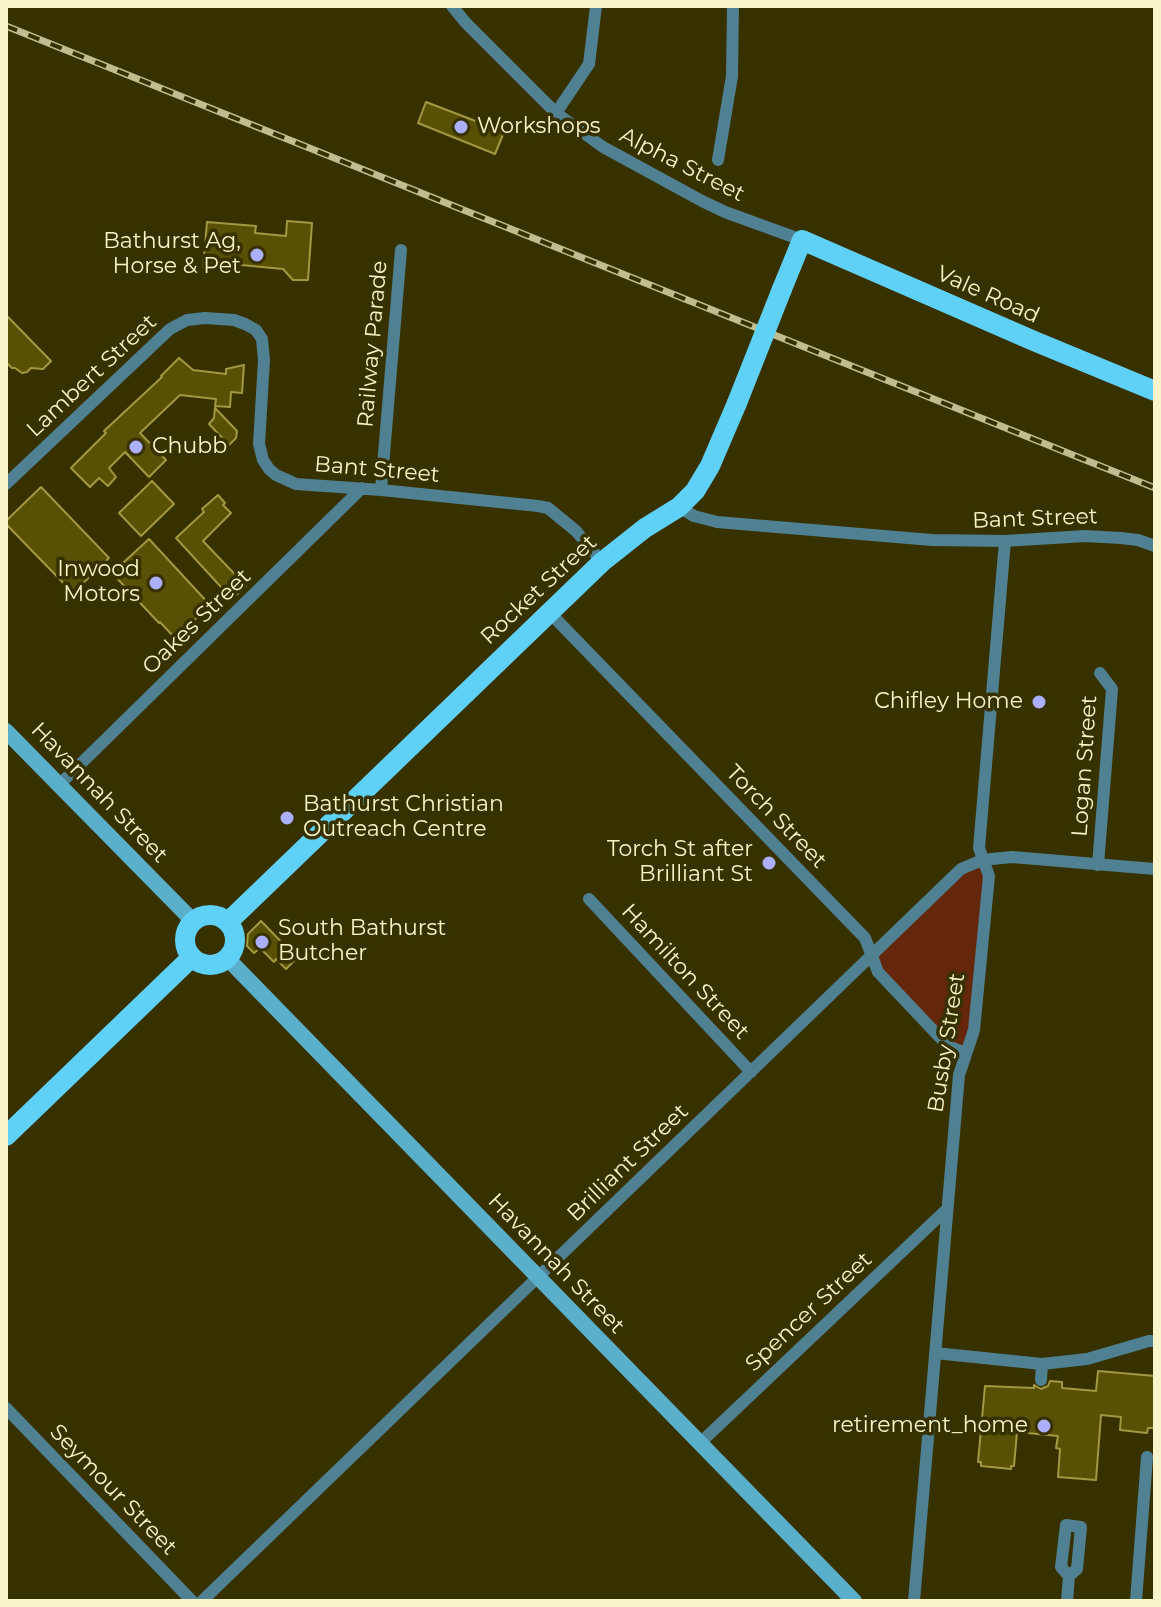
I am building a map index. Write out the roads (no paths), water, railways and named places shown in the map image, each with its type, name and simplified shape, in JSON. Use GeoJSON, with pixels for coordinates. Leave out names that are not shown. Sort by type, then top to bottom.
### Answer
{"type":"FeatureCollection","features":[{"type":"Feature","properties":{"kind":"main road","name":"Rocket Street"},"geometry":{"type":"LineString","coordinates":[[228,922],[602,562],[645,528],[679,507],[695,491],[710,466],[737,403],[802,240]]}},
{"type":"Feature","properties":{"kind":"main road","name":"Vale Road"},"geometry":{"type":"LineString","coordinates":[[802,240],[1155,391]]}},
{"type":"Feature","properties":{"kind":"main road"},"geometry":{"type":"LineString","coordinates":[[215,915],[228,922],[234,944],[227,958],[205,965],[192,957],[187,950],[185,935],[193,921],[215,915]]}},
{"type":"Feature","properties":{"kind":"main road"},"geometry":{"type":"LineString","coordinates":[[6,1136],[192,957]]}},
{"type":"Feature","properties":{"kind":"street","name":"Alpha Street"},"geometry":{"type":"LineString","coordinates":[[452,6],[556,113],[603,147],[725,212],[802,240]]}},
{"type":"Feature","properties":{"kind":"street"},"geometry":{"type":"LineString","coordinates":[[556,113],[589,64],[596,6]]}},
{"type":"Feature","properties":{"kind":"street"},"geometry":{"type":"LineString","coordinates":[[718,160],[732,76],[733,6]]}},
{"type":"Feature","properties":{"kind":"street","name":"Railway Parade"},"geometry":{"type":"LineString","coordinates":[[381,490],[401,250]]}},
{"type":"Feature","properties":{"kind":"street","name":"Lambert Street"},"geometry":{"type":"LineString","coordinates":[[6,484],[177,324],[187,320],[221,319],[245,324],[259,334]]}},
{"type":"Feature","properties":{"kind":"street","name":"Bant Street"},"geometry":{"type":"LineString","coordinates":[[259,334],[264,360],[259,444],[269,469],[284,480],[296,484],[548,508],[576,531],[602,562]]}},
{"type":"Feature","properties":{"kind":"street","name":"Oakes Street"},"geometry":{"type":"LineString","coordinates":[[59,785],[362,488]]}},
{"type":"Feature","properties":{"kind":"street","name":"Bant Street"},"geometry":{"type":"LineString","coordinates":[[679,507],[694,516],[717,522],[932,540],[1005,541],[1111,536],[1155,546]]}},
{"type":"Feature","properties":{"kind":"street","name":"Busby Street"},"geometry":{"type":"LineString","coordinates":[[914,1601],[959,1075],[974,1030],[989,876],[979,848],[1005,541]]}},
{"type":"Feature","properties":{"kind":"street","name":"Torch Street"},"geometry":{"type":"LineString","coordinates":[[549,612],[865,938],[878,972],[948,1046],[966,1053]]}},
{"type":"Feature","properties":{"kind":"street","name":"Logan Street"},"geometry":{"type":"LineString","coordinates":[[1098,865],[1112,689],[1100,673]]}},
{"type":"Feature","properties":{"kind":"street","name":"Havannah Street"},"geometry":{"type":"LineString","coordinates":[[6,731],[193,921]]}},
{"type":"Feature","properties":{"kind":"street"},"geometry":{"type":"LineString","coordinates":[[982,860],[1012,857],[1155,869]]}},
{"type":"Feature","properties":{"kind":"street","name":"Brilliant Street"},"geometry":{"type":"LineString","coordinates":[[202,1601],[951,876],[982,860]]}},
{"type":"Feature","properties":{"kind":"street","name":"Hamilton Street"},"geometry":{"type":"LineString","coordinates":[[589,899],[751,1072]]}},
{"type":"Feature","properties":{"kind":"street","name":"Havannah Street"},"geometry":{"type":"LineString","coordinates":[[227,958],[854,1601]]}},
{"type":"Feature","properties":{"kind":"street","name":"Spencer Street"},"geometry":{"type":"LineString","coordinates":[[699,1444],[946,1210]]}},
{"type":"Feature","properties":{"kind":"street"},"geometry":{"type":"LineString","coordinates":[[935,1353],[1042,1364],[1087,1359],[1155,1341]]}},
{"type":"Feature","properties":{"kind":"street"},"geometry":{"type":"LineString","coordinates":[[1041,1380],[1042,1364]]}},
{"type":"Feature","properties":{"kind":"street","name":"Seymour Street"},"geometry":{"type":"LineString","coordinates":[[6,1408],[192,1601]]}},
{"type":"Feature","properties":{"kind":"street"},"geometry":{"type":"LineString","coordinates":[[1136,1601],[1147,1457]]}},
{"type":"Feature","properties":{"kind":"street"},"geometry":{"type":"LineString","coordinates":[[1067,1601],[1069,1576]]}},
{"type":"Feature","properties":{"kind":"railway"},"geometry":{"type":"LineString","coordinates":[[6,26],[1155,488]]}},
{"type":"Feature","properties":{"kind":"place","name":"Workshops"},"geometry":{"type":"Point","coordinates":[461,127]}},
{"type":"Feature","properties":{"kind":"place","name":"Bathurst Ag, Horse & Pet"},"geometry":{"type":"Point","coordinates":[257,255]}},
{"type":"Feature","properties":{"kind":"place","name":"Chubb"},"geometry":{"type":"Point","coordinates":[136,447]}},
{"type":"Feature","properties":{"kind":"place","name":"Inwood Motors"},"geometry":{"type":"Point","coordinates":[156,583]}},
{"type":"Feature","properties":{"kind":"place","name":"Chifley Home"},"geometry":{"type":"Point","coordinates":[1039,702]}},
{"type":"Feature","properties":{"kind":"place","name":"Bathurst Christian Outreach Centre"},"geometry":{"type":"Point","coordinates":[287,818]}},
{"type":"Feature","properties":{"kind":"place","name":"Torch St after Brilliant St"},"geometry":{"type":"Point","coordinates":[769,863]}},
{"type":"Feature","properties":{"kind":"place","name":"South Bathurst Butcher"},"geometry":{"type":"Point","coordinates":[262,942]}},
{"type":"Feature","properties":{"kind":"place","name":"retirement_home"},"geometry":{"type":"Point","coordinates":[1044,1426]}}]}
